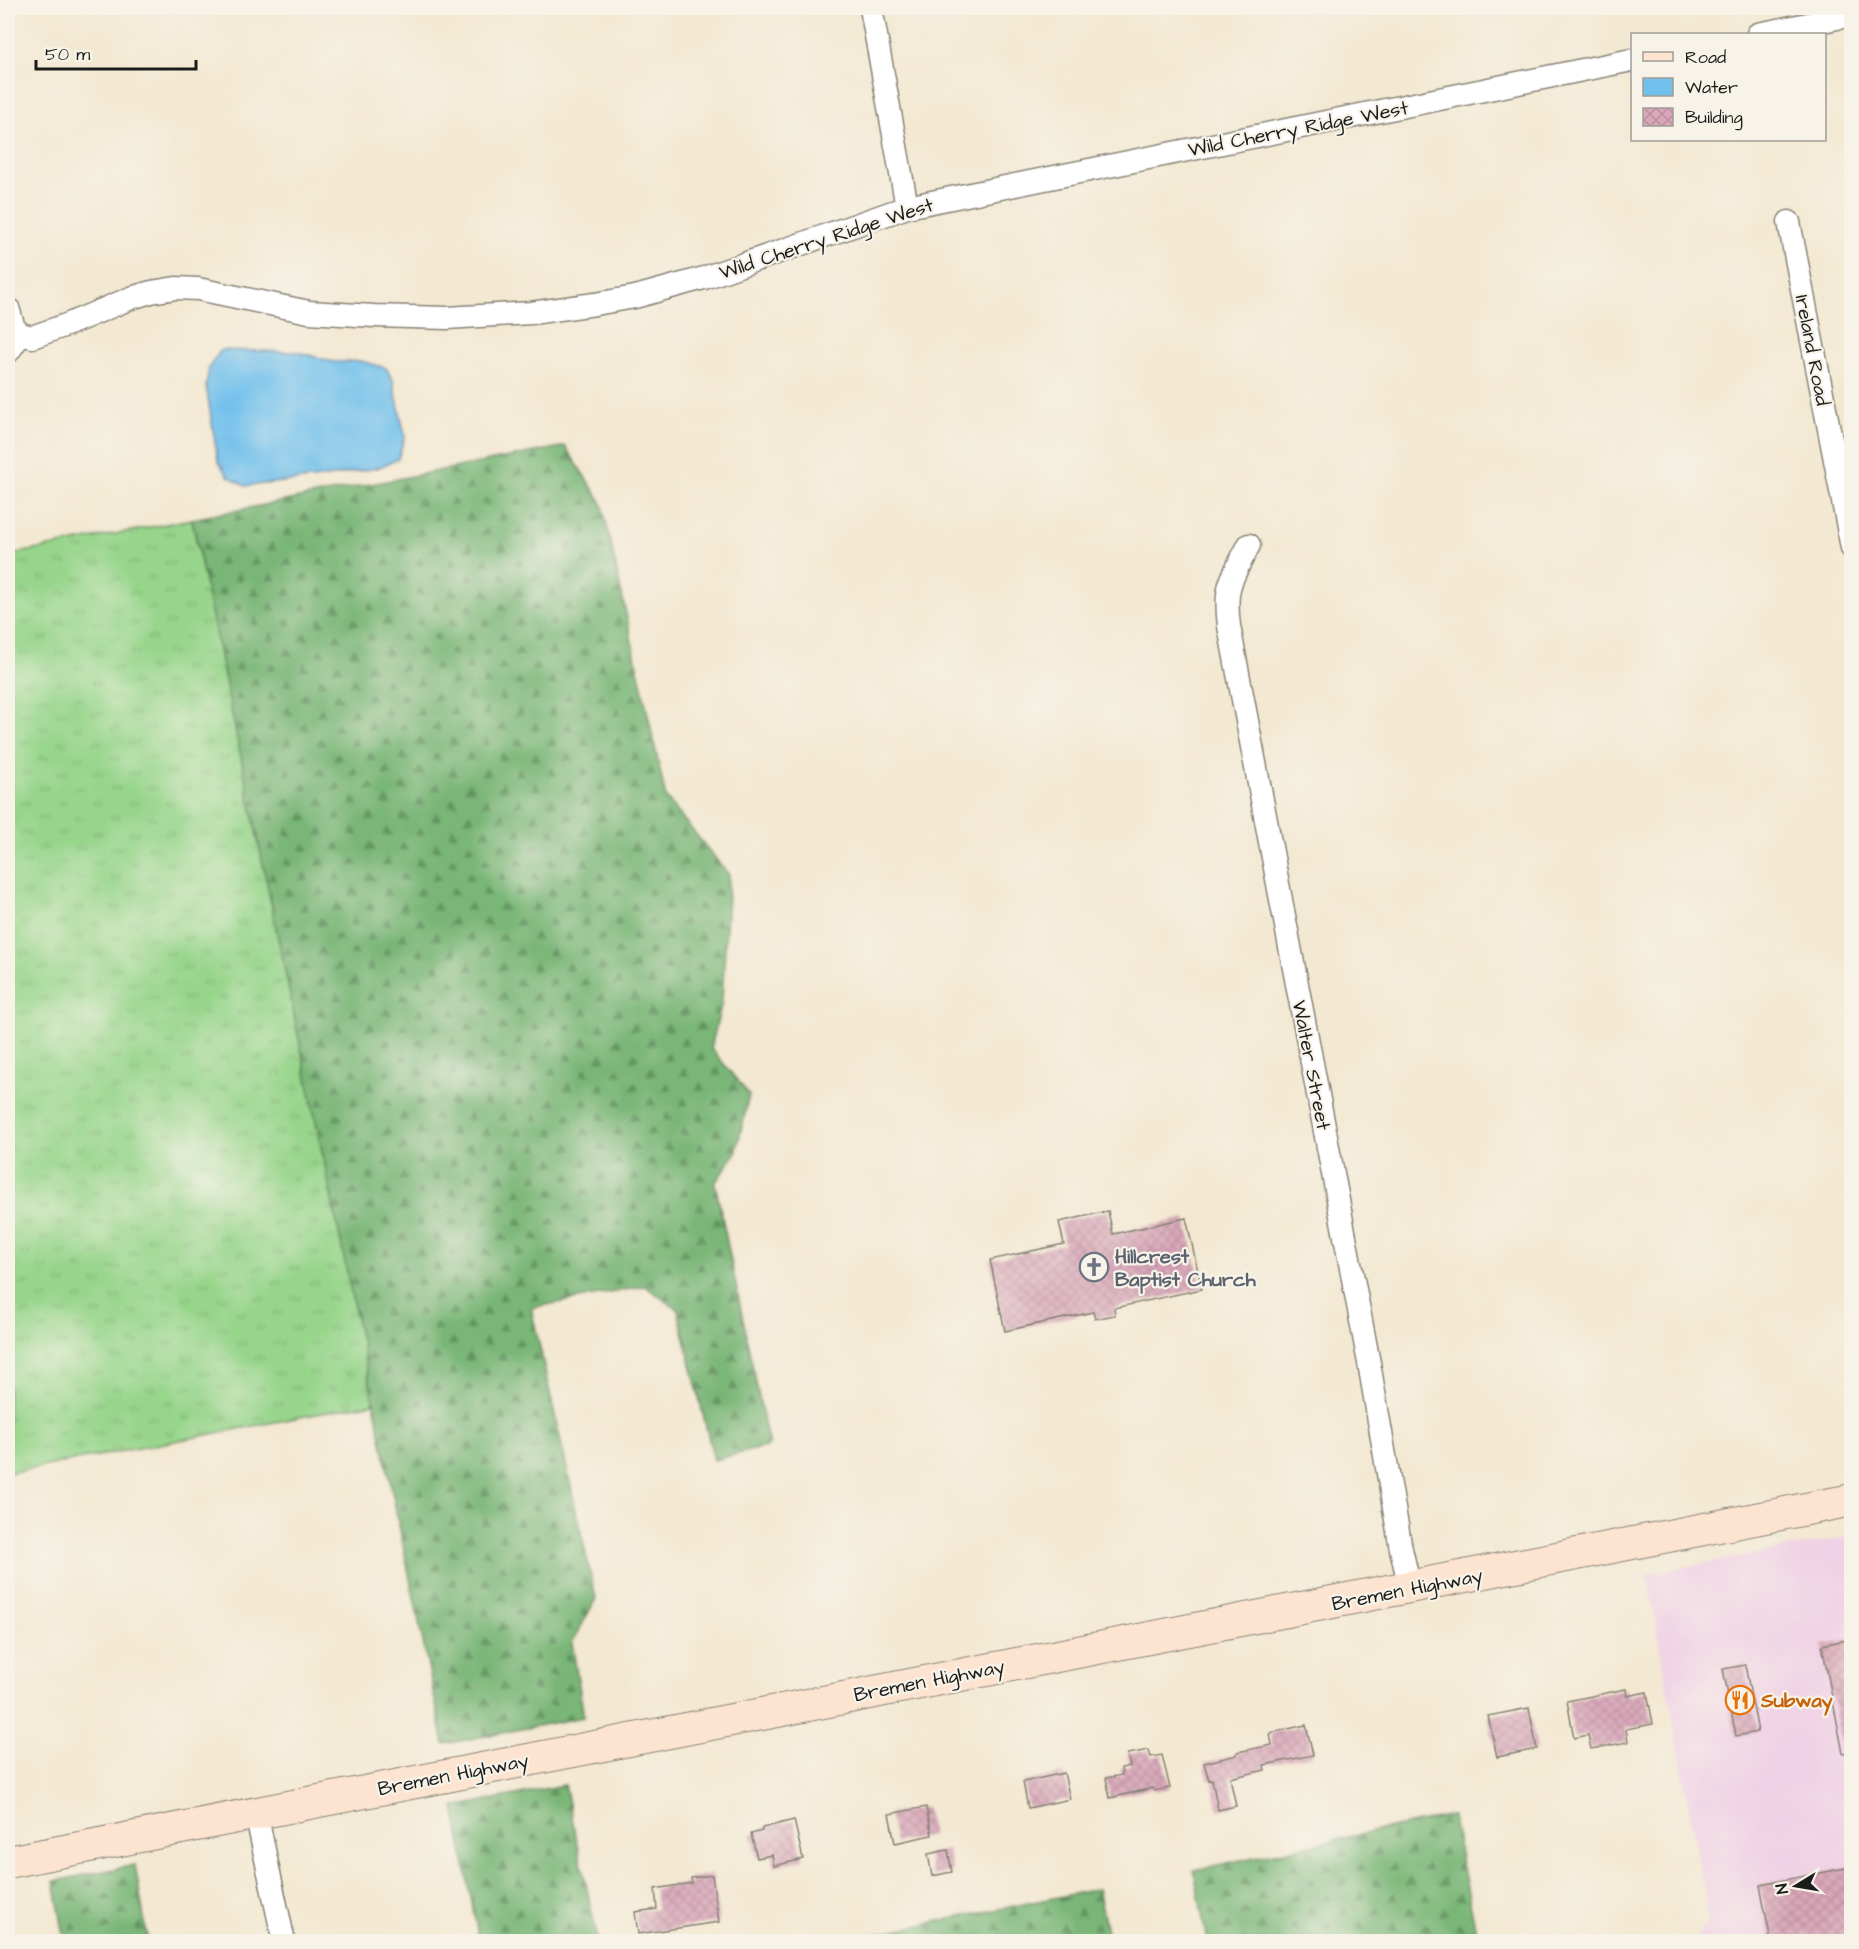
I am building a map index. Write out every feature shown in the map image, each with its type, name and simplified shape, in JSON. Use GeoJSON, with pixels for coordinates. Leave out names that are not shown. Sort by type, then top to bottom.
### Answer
{"type":"FeatureCollection","features":[{"type":"Feature","properties":{"kind":"main road","name":"Bremen Highway"},"geometry":{"type":"LineString","coordinates":[[8,1862],[1851,1500]]}},
{"type":"Feature","properties":{"kind":"street"},"geometry":{"type":"LineString","coordinates":[[871,8],[907,207]]}},
{"type":"Feature","properties":{"kind":"street"},"geometry":{"type":"LineString","coordinates":[[1763,33],[1851,15]]}},
{"type":"Feature","properties":{"kind":"street","name":"Wild Cherry Ridge West"},"geometry":{"type":"LineString","coordinates":[[8,308],[14,328],[14,343],[42,335],[131,298],[176,288],[198,289],[309,312],[374,316],[447,318],[531,313],[595,304],[635,297],[704,278],[907,207],[1631,60]]}},
{"type":"Feature","properties":{"kind":"street","name":"Ireland Road"},"geometry":{"type":"LineString","coordinates":[[1789,222],[1851,548]]}},
{"type":"Feature","properties":{"kind":"street","name":"Walter Street"},"geometry":{"type":"LineString","coordinates":[[1249,545],[1228,584],[1226,602],[1229,626],[1410,1588]]}},
{"type":"Feature","properties":{"kind":"street"},"geometry":{"type":"LineString","coordinates":[[256,1813],[284,1941]]}},
{"type":"Feature","properties":{"kind":"shaded area"},"geometry":{"type":"Polygon","coordinates":[[[1851,1536],[1851,1941],[1694,1941],[1709,1919],[1647,1574],[1851,1536]]]}},
{"type":"Feature","properties":{"kind":"green space"},"geometry":{"type":"Polygon","coordinates":[[[565,446],[602,503],[666,798],[729,875],[722,1002],[711,1048],[749,1095],[736,1153],[715,1183],[769,1446],[714,1460],[678,1310],[645,1286],[531,1308],[596,1599],[572,1643],[584,1717],[444,1744],[192,519],[565,446]]]}},
{"type":"Feature","properties":{"kind":"green space"},"geometry":{"type":"Polygon","coordinates":[[[192,519],[374,1403],[8,1473],[8,555],[192,519]]]}},
{"type":"Feature","properties":{"kind":"green space"},"geometry":{"type":"Polygon","coordinates":[[[565,1785],[598,1941],[479,1941],[454,1807],[565,1785]]]}},
{"type":"Feature","properties":{"kind":"green space"},"geometry":{"type":"Polygon","coordinates":[[[1452,1815],[1478,1941],[1207,1941],[1194,1870],[1452,1815]]]}},
{"type":"Feature","properties":{"kind":"green space"},"geometry":{"type":"Polygon","coordinates":[[[135,1865],[148,1941],[65,1941],[54,1881],[135,1865]]]}},
{"type":"Feature","properties":{"kind":"green space"},"geometry":{"type":"Polygon","coordinates":[[[1098,1889],[1109,1941],[840,1941],[1098,1889]]]}},
{"type":"Feature","properties":{"kind":"water"},"geometry":{"type":"Polygon","coordinates":[[[221,350],[298,352],[334,362],[361,361],[386,368],[393,380],[405,436],[398,459],[377,468],[321,478],[245,486],[228,476],[218,461],[206,386],[209,367],[221,350]]]}},
{"type":"Feature","properties":{"kind":"building","name":"Hillcrest Baptist Church"},"geometry":{"type":"Polygon","coordinates":[[[1108,1211],[1113,1234],[1186,1218],[1202,1289],[1114,1308],[1115,1315],[1095,1319],[1093,1312],[1005,1331],[990,1260],[1064,1244],[1059,1222],[1108,1211]]]}},
{"type":"Feature","properties":{"kind":"building"},"geometry":{"type":"Polygon","coordinates":[[[1851,1639],[1851,1752],[1843,1753],[1822,1645],[1851,1639]]]}},
{"type":"Feature","properties":{"kind":"building","name":"Subway"},"geometry":{"type":"Polygon","coordinates":[[[1745,1665],[1758,1732],[1736,1736],[1723,1669],[1745,1665]]]}},
{"type":"Feature","properties":{"kind":"building"},"geometry":{"type":"Polygon","coordinates":[[[1626,1689],[1627,1696],[1647,1692],[1653,1724],[1626,1729],[1628,1742],[1591,1749],[1588,1735],[1574,1738],[1567,1701],[1626,1689]]]}},
{"type":"Feature","properties":{"kind":"building"},"geometry":{"type":"Polygon","coordinates":[[[1529,1708],[1537,1749],[1497,1757],[1488,1716],[1529,1708]]]}},
{"type":"Feature","properties":{"kind":"building"},"geometry":{"type":"Polygon","coordinates":[[[1306,1725],[1313,1755],[1264,1765],[1265,1770],[1230,1778],[1236,1806],[1218,1810],[1212,1779],[1209,1780],[1204,1763],[1237,1755],[1237,1752],[1272,1745],[1270,1733],[1306,1725]]]}},
{"type":"Feature","properties":{"kind":"building"},"geometry":{"type":"Polygon","coordinates":[[[1149,1750],[1151,1757],[1162,1755],[1170,1788],[1154,1791],[1153,1788],[1110,1798],[1106,1778],[1122,1775],[1121,1768],[1130,1766],[1127,1754],[1149,1750]]]}},
{"type":"Feature","properties":{"kind":"building"},"geometry":{"type":"Polygon","coordinates":[[[1064,1773],[1070,1799],[1028,1808],[1023,1782],[1064,1773]]]}},
{"type":"Feature","properties":{"kind":"building"},"geometry":{"type":"Polygon","coordinates":[[[926,1807],[932,1835],[895,1843],[889,1814],[926,1807]]]}},
{"type":"Feature","properties":{"kind":"building"},"geometry":{"type":"Polygon","coordinates":[[[794,1820],[803,1859],[774,1866],[772,1855],[757,1858],[751,1834],[762,1831],[762,1828],[794,1820]]]}},
{"type":"Feature","properties":{"kind":"building"},"geometry":{"type":"Polygon","coordinates":[[[948,1850],[952,1872],[932,1876],[928,1854],[948,1850]]]}},
{"type":"Feature","properties":{"kind":"building"},"geometry":{"type":"Polygon","coordinates":[[[1851,1867],[1851,1941],[1771,1941],[1760,1885],[1851,1867]]]}},
{"type":"Feature","properties":{"kind":"building"},"geometry":{"type":"Polygon","coordinates":[[[712,1875],[719,1922],[638,1934],[635,1912],[657,1909],[655,1889],[692,1883],[691,1878],[712,1875]]]}},
{"type":"Feature","properties":{"kind":"place","name":"Hillcrest Baptist Church"},"geometry":{"type":"Point","coordinates":[1094,1267]}},
{"type":"Feature","properties":{"kind":"place","name":"Subway"},"geometry":{"type":"Point","coordinates":[1740,1700]}}]}
